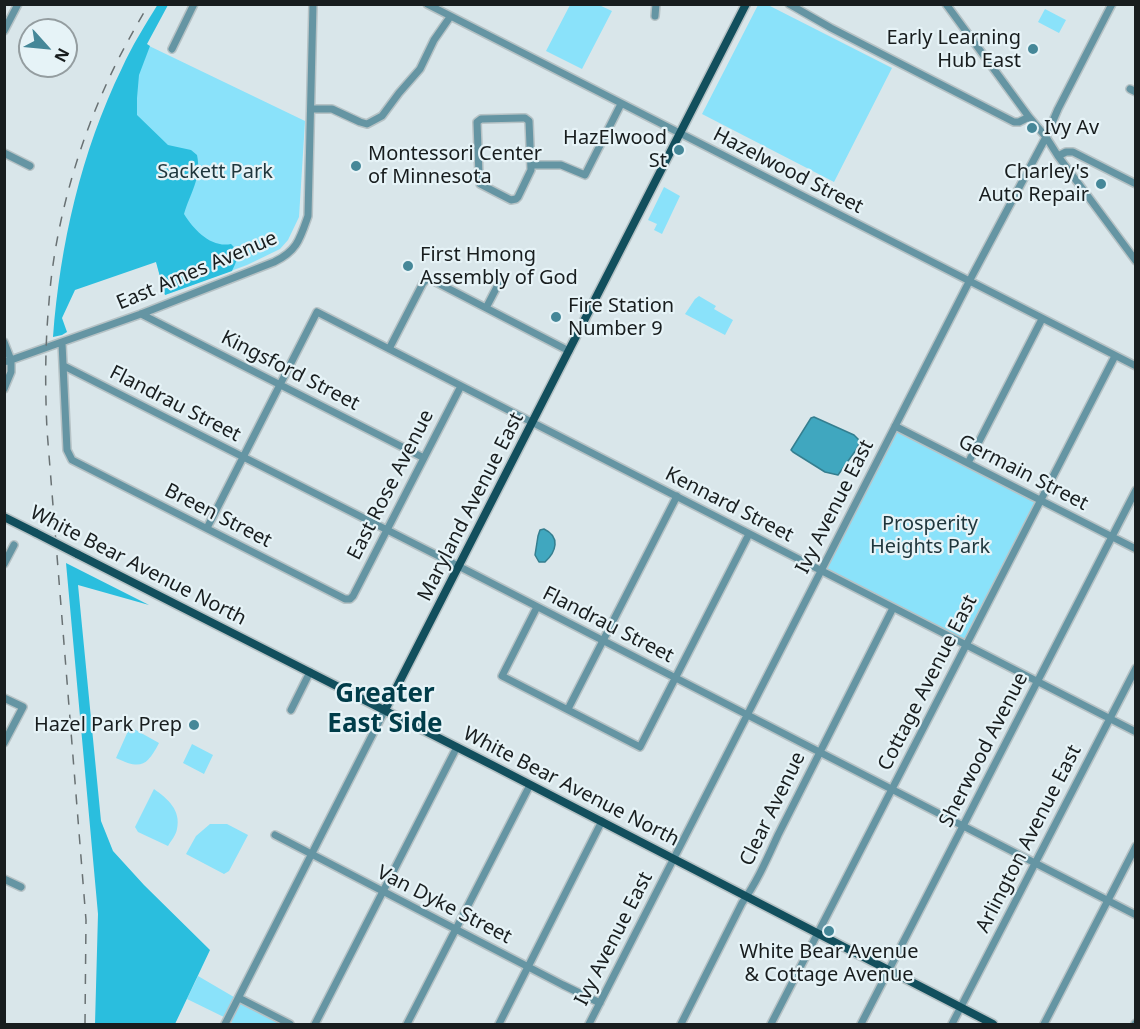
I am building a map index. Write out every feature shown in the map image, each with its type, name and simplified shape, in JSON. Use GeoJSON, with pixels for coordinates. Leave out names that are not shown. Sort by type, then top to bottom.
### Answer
{"type":"FeatureCollection","features":[{"type":"Feature","properties":{"kind":"main road","name":"Maryland Avenue East"},"geometry":{"type":"LineString","coordinates":[[386,710],[747,4]]}},
{"type":"Feature","properties":{"kind":"main road","name":"White Bear Avenue North"},"geometry":{"type":"LineString","coordinates":[[4,517],[386,710],[993,1024]]}},
{"type":"Feature","properties":{"kind":"street"},"geometry":{"type":"LineString","coordinates":[[4,31],[18,4]]}},
{"type":"Feature","properties":{"kind":"street"},"geometry":{"type":"LineString","coordinates":[[172,49],[194,4]]}},
{"type":"Feature","properties":{"kind":"street","name":"East Ames Avenue"},"geometry":{"type":"LineString","coordinates":[[8,361],[141,314],[274,262],[286,256],[295,246],[308,216],[313,4]]}},
{"type":"Feature","properties":{"kind":"street","name":"Hazelwood Street"},"geometry":{"type":"LineString","coordinates":[[427,4],[1136,366]]}},
{"type":"Feature","properties":{"kind":"street"},"geometry":{"type":"LineString","coordinates":[[655,16],[656,4]]}},
{"type":"Feature","properties":{"kind":"street"},"geometry":{"type":"LineString","coordinates":[[789,4],[1014,122],[1029,117]]}},
{"type":"Feature","properties":{"kind":"street"},"geometry":{"type":"LineString","coordinates":[[946,4],[1136,261]]}},
{"type":"Feature","properties":{"kind":"street","name":"Ivy Avenue East"},"geometry":{"type":"LineString","coordinates":[[589,1024],[969,282],[1046,137],[1112,4]]}},
{"type":"Feature","properties":{"kind":"street"},"geometry":{"type":"LineString","coordinates":[[312,109],[332,108],[367,124],[382,116],[420,69],[434,40],[450,17]]}},
{"type":"Feature","properties":{"kind":"street"},"geometry":{"type":"LineString","coordinates":[[531,165],[561,165],[585,175],[621,104]]}},
{"type":"Feature","properties":{"kind":"street"},"geometry":{"type":"LineString","coordinates":[[484,118],[527,119],[531,165],[530,175],[516,199],[511,200],[483,186],[479,181],[478,120],[484,118]]}},
{"type":"Feature","properties":{"kind":"street"},"geometry":{"type":"LineString","coordinates":[[1058,156],[1066,152],[1073,152],[1136,184]]}},
{"type":"Feature","properties":{"kind":"street"},"geometry":{"type":"LineString","coordinates":[[4,153],[30,166]]}},
{"type":"Feature","properties":{"kind":"street"},"geometry":{"type":"LineString","coordinates":[[389,349],[427,279],[434,280],[569,351]]}},
{"type":"Feature","properties":{"kind":"street"},"geometry":{"type":"LineString","coordinates":[[486,308],[501,279]]}},
{"type":"Feature","properties":{"kind":"street","name":"Kennard Street"},"geometry":{"type":"LineString","coordinates":[[280,385],[317,312],[1136,732]]}},
{"type":"Feature","properties":{"kind":"street","name":"Kingsford Street"},"geometry":{"type":"LineString","coordinates":[[141,314],[424,458]]}},
{"type":"Feature","properties":{"kind":"street"},"geometry":{"type":"LineString","coordinates":[[968,464],[1042,319]]}},
{"type":"Feature","properties":{"kind":"street"},"geometry":{"type":"LineString","coordinates":[[4,342],[11,372],[4,389]]}},
{"type":"Feature","properties":{"kind":"street"},"geometry":{"type":"LineString","coordinates":[[62,343],[64,366]]}},
{"type":"Feature","properties":{"kind":"street","name":"Cottage Avenue East"},"geometry":{"type":"LineString","coordinates":[[771,1024],[1115,356]]}},
{"type":"Feature","properties":{"kind":"street","name":"Flandrau Street"},"geometry":{"type":"LineString","coordinates":[[64,366],[1136,915]]}},
{"type":"Feature","properties":{"kind":"street","name":"Breen Street"},"geometry":{"type":"LineString","coordinates":[[64,366],[67,450],[72,460],[345,599],[350,599]]}},
{"type":"Feature","properties":{"kind":"street"},"geometry":{"type":"LineString","coordinates":[[207,528],[280,385]]}},
{"type":"Feature","properties":{"kind":"street","name":"East Rose Avenue"},"geometry":{"type":"LineString","coordinates":[[350,599],[461,386]]}},
{"type":"Feature","properties":{"kind":"street","name":"Germain Street"},"geometry":{"type":"LineString","coordinates":[[895,426],[1136,549]]}},
{"type":"Feature","properties":{"kind":"street","name":"Sherwood Avenue"},"geometry":{"type":"LineString","coordinates":[[861,1024],[1136,490]]}},
{"type":"Feature","properties":{"kind":"street"},"geometry":{"type":"LineString","coordinates":[[568,709],[677,496]]}},
{"type":"Feature","properties":{"kind":"street"},"geometry":{"type":"LineString","coordinates":[[537,607],[502,676],[640,747],[749,534]]}},
{"type":"Feature","properties":{"kind":"street"},"geometry":{"type":"LineString","coordinates":[[4,564],[14,545]]}},
{"type":"Feature","properties":{"kind":"street","name":"Clear Avenue"},"geometry":{"type":"LineString","coordinates":[[681,1024],[742,903],[766,862],[893,608]]}},
{"type":"Feature","properties":{"kind":"street","name":"Arlington Avenue East"},"geometry":{"type":"LineString","coordinates":[[952,1024],[1136,668]]}},
{"type":"Feature","properties":{"kind":"street"},"geometry":{"type":"LineString","coordinates":[[291,710],[310,672]]}},
{"type":"Feature","properties":{"kind":"street"},"geometry":{"type":"LineString","coordinates":[[4,698],[23,707],[4,743]]}},
{"type":"Feature","properties":{"kind":"street","name":"Maryland Avenue East"},"geometry":{"type":"LineString","coordinates":[[225,1024],[386,710]]}},
{"type":"Feature","properties":{"kind":"street"},"geometry":{"type":"LineString","coordinates":[[315,1024],[457,747]]}},
{"type":"Feature","properties":{"kind":"street"},"geometry":{"type":"LineString","coordinates":[[407,1024],[531,785]]}},
{"type":"Feature","properties":{"kind":"street"},"geometry":{"type":"LineString","coordinates":[[499,1024],[602,821]]}},
{"type":"Feature","properties":{"kind":"street","name":"Van Dyke Street"},"geometry":{"type":"LineString","coordinates":[[275,835],[600,1003]]}},
{"type":"Feature","properties":{"kind":"street"},"geometry":{"type":"LineString","coordinates":[[1044,1024],[1136,846]]}},
{"type":"Feature","properties":{"kind":"street"},"geometry":{"type":"LineString","coordinates":[[4,879],[21,887]]}},
{"type":"Feature","properties":{"kind":"street"},"geometry":{"type":"LineString","coordinates":[[239,998],[290,1024]]}},
{"type":"Feature","properties":{"kind":"green space"},"geometry":{"type":"Polygon","coordinates":[[[570,5],[599,5],[612,11],[582,69],[546,51],[570,5]]]}},
{"type":"Feature","properties":{"kind":"green space"},"geometry":{"type":"Polygon","coordinates":[[[758,5],[768,5],[892,68],[834,182],[702,114],[758,5]]]}},
{"type":"Feature","properties":{"kind":"green space"},"geometry":{"type":"Polygon","coordinates":[[[1045,9],[1066,20],[1059,33],[1038,22],[1045,9]]]}},
{"type":"Feature","properties":{"kind":"green space","name":"Sackett Park"},"geometry":{"type":"Polygon","coordinates":[[[143,43],[305,121],[299,217],[288,240],[280,249],[247,265],[165,295],[146,224],[102,136],[143,43]]]}},
{"type":"Feature","properties":{"kind":"green space"},"geometry":{"type":"Polygon","coordinates":[[[664,187],[680,196],[662,234],[654,230],[657,224],[648,220],[664,187]]]}},
{"type":"Feature","properties":{"kind":"green space"},"geometry":{"type":"Polygon","coordinates":[[[699,296],[716,306],[714,309],[733,320],[725,335],[685,314],[699,296]]]}},
{"type":"Feature","properties":{"kind":"green space","name":"Prosperity Heights Park"},"geometry":{"type":"Polygon","coordinates":[[[895,426],[1040,500],[963,643],[821,571],[895,426]]]}},
{"type":"Feature","properties":{"kind":"green space"},"geometry":{"type":"Polygon","coordinates":[[[134,729],[159,743],[147,761],[137,765],[116,758],[128,731],[134,729]]]}},
{"type":"Feature","properties":{"kind":"green space"},"geometry":{"type":"Polygon","coordinates":[[[192,744],[213,755],[204,774],[183,763],[192,744]]]}},
{"type":"Feature","properties":{"kind":"green space"},"geometry":{"type":"Polygon","coordinates":[[[154,789],[168,801],[177,816],[175,836],[168,846],[138,832],[135,827],[154,789]]]}},
{"type":"Feature","properties":{"kind":"green space"},"geometry":{"type":"Polygon","coordinates":[[[210,824],[227,824],[248,835],[229,871],[224,874],[186,854],[196,836],[210,824]]]}},
{"type":"Feature","properties":{"kind":"green space"},"geometry":{"type":"Polygon","coordinates":[[[198,976],[280,1024],[231,1024],[232,1021],[187,999],[198,976]]]}},
{"type":"Feature","properties":{"kind":"shaded area"},"geometry":{"type":"Polygon","coordinates":[[[158,4],[168,5],[147,44],[150,46],[139,75],[137,115],[168,145],[191,150],[197,155],[197,178],[184,214],[198,232],[210,240],[224,245],[231,244],[236,251],[237,260],[232,271],[165,295],[156,262],[75,290],[62,318],[67,332],[53,337],[67,234],[84,166],[122,68],[158,4]]]}},
{"type":"Feature","properties":{"kind":"shaded area"},"geometry":{"type":"Polygon","coordinates":[[[814,417],[854,435],[860,442],[838,475],[825,472],[791,450],[811,418],[814,417]]]}},
{"type":"Feature","properties":{"kind":"shaded area"},"geometry":{"type":"Polygon","coordinates":[[[544,529],[553,536],[555,545],[549,558],[545,562],[539,562],[535,555],[540,530],[544,529]]]}},
{"type":"Feature","properties":{"kind":"shaded area"},"geometry":{"type":"Polygon","coordinates":[[[66,563],[149,605],[78,585],[101,821],[113,851],[210,950],[175,1024],[95,1024],[98,914],[66,563]]]}},
{"type":"Feature","properties":{"kind":"railway"},"geometry":{"type":"LineString","coordinates":[[85,1024],[86,920],[47,430],[48,318],[61,219],[76,164],[106,85],[149,4]]}},
{"type":"Feature","properties":{"kind":"place","name":"Early Learning Hub East"},"geometry":{"type":"Point","coordinates":[1033,49]}},
{"type":"Feature","properties":{"kind":"place","name":"Ivy Av"},"geometry":{"type":"Point","coordinates":[1032,128]}},
{"type":"Feature","properties":{"kind":"place","name":"HazElwood St"},"geometry":{"type":"Point","coordinates":[679,150]}},
{"type":"Feature","properties":{"kind":"place","name":"Montessori Center of Minnesota"},"geometry":{"type":"Point","coordinates":[356,166]}},
{"type":"Feature","properties":{"kind":"place","name":"Charley's Auto Repair"},"geometry":{"type":"Point","coordinates":[1101,184]}},
{"type":"Feature","properties":{"kind":"place","name":"First Hmong Assembly of God"},"geometry":{"type":"Point","coordinates":[408,266]}},
{"type":"Feature","properties":{"kind":"place","name":"Fire Station Number 9"},"geometry":{"type":"Point","coordinates":[556,317]}},
{"type":"Feature","properties":{"kind":"place","name":"Hazel Park Prep"},"geometry":{"type":"Point","coordinates":[194,725]}},
{"type":"Feature","properties":{"kind":"place","name":"White Bear Avenue & Cottage Avenue"},"geometry":{"type":"Point","coordinates":[829,931]}},
{"type":"Feature","properties":{"kind":"district","name":"Greater East Side"},"geometry":{"type":"Point","coordinates":[385,710]}}]}
